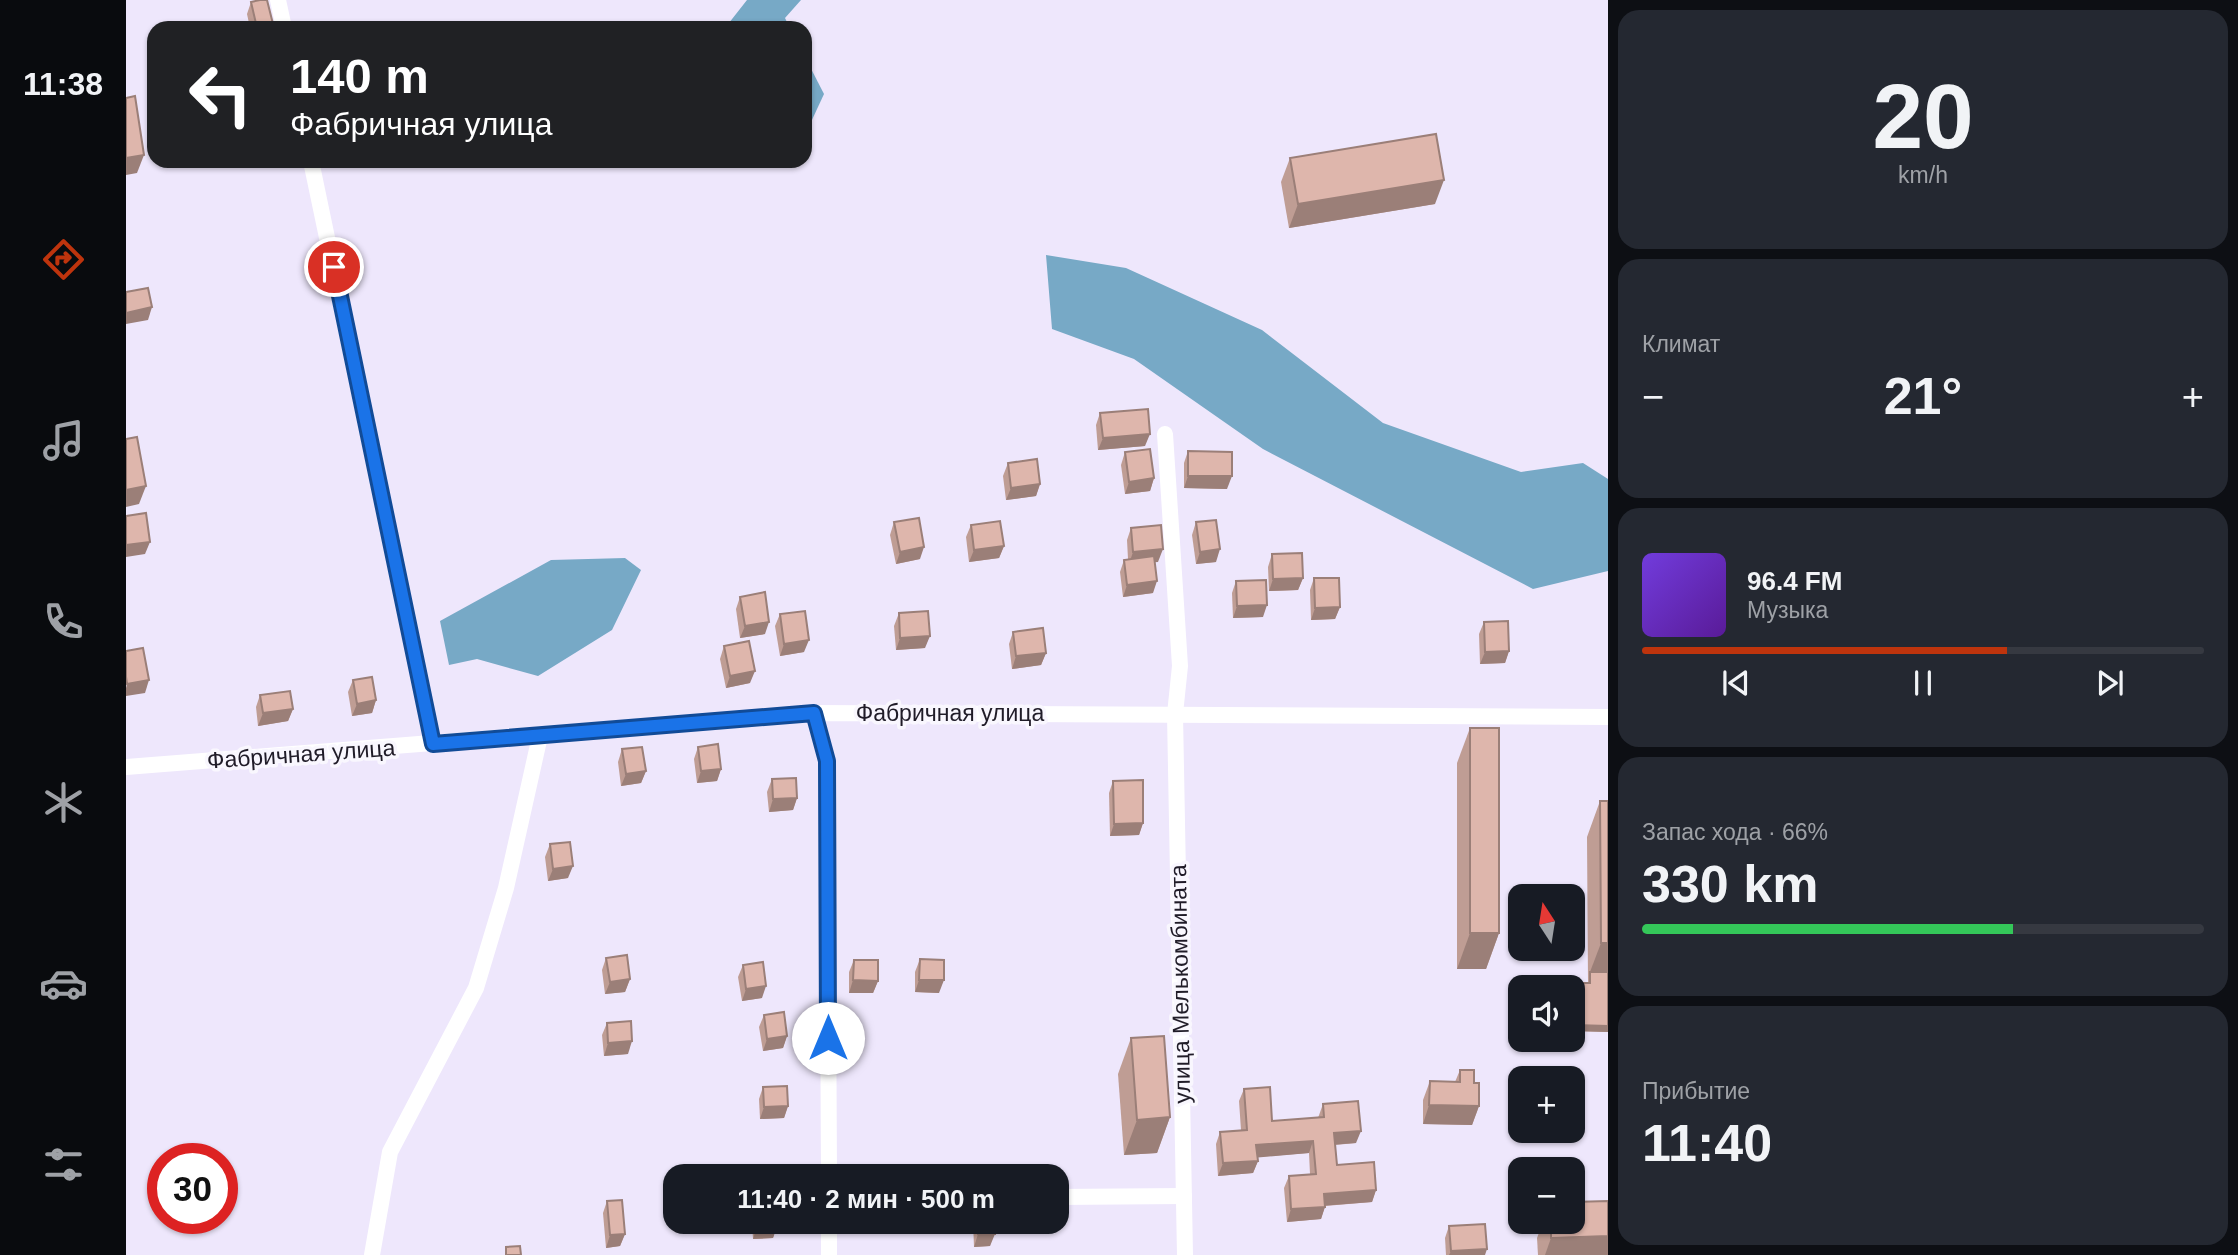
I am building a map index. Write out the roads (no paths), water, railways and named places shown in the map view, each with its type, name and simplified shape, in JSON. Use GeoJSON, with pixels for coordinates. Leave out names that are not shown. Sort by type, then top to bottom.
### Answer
{"type":"FeatureCollection","features":[{"type":"Feature","properties":{"kind":"street"},"geometry":{"type":"LineString","coordinates":[[278,0],[282,21]]}},
{"type":"Feature","properties":{"kind":"street"},"geometry":{"type":"LineString","coordinates":[[312,168],[433,744]]}},
{"type":"Feature","properties":{"kind":"street","name":"улица Мелькомбината"},"geometry":{"type":"LineString","coordinates":[[1165,434],[1180,666],[1175,714],[1185,1255]]}},
{"type":"Feature","properties":{"kind":"street"},"geometry":{"type":"LineString","coordinates":[[814,713],[827,761],[829,1164]]}},
{"type":"Feature","properties":{"kind":"street","name":"Фабричная улица"},"geometry":{"type":"LineString","coordinates":[[126,767],[814,713],[1608,717]]}},
{"type":"Feature","properties":{"kind":"street"},"geometry":{"type":"LineString","coordinates":[[372,1255],[390,1152],[475,988],[506,888],[540,736]]}},
{"type":"Feature","properties":{"kind":"street"},"geometry":{"type":"LineString","coordinates":[[1069,1197],[1184,1196]]}},
{"type":"Feature","properties":{"kind":"street"},"geometry":{"type":"LineString","coordinates":[[829,1234],[829,1255]]}},
{"type":"Feature","properties":{"kind":"water"},"geometry":{"type":"Polygon","coordinates":[[[747,0],[801,0],[785,18],[786,21],[730,21],[747,0]]]}},
{"type":"Feature","properties":{"kind":"water"},"geometry":{"type":"Polygon","coordinates":[[[812,71],[824,94],[812,120],[812,71]]]}},
{"type":"Feature","properties":{"kind":"water"},"geometry":{"type":"Polygon","coordinates":[[[1046,255],[1126,268],[1262,330],[1383,423],[1521,472],[1583,463],[1608,479],[1608,571],[1533,589],[1263,449],[1134,359],[1052,329],[1046,255]]]}},
{"type":"Feature","properties":{"kind":"water"},"geometry":{"type":"Polygon","coordinates":[[[625,558],[641,570],[612,630],[538,676],[477,659],[449,665],[440,621],[551,560],[625,558]]]}}]}
